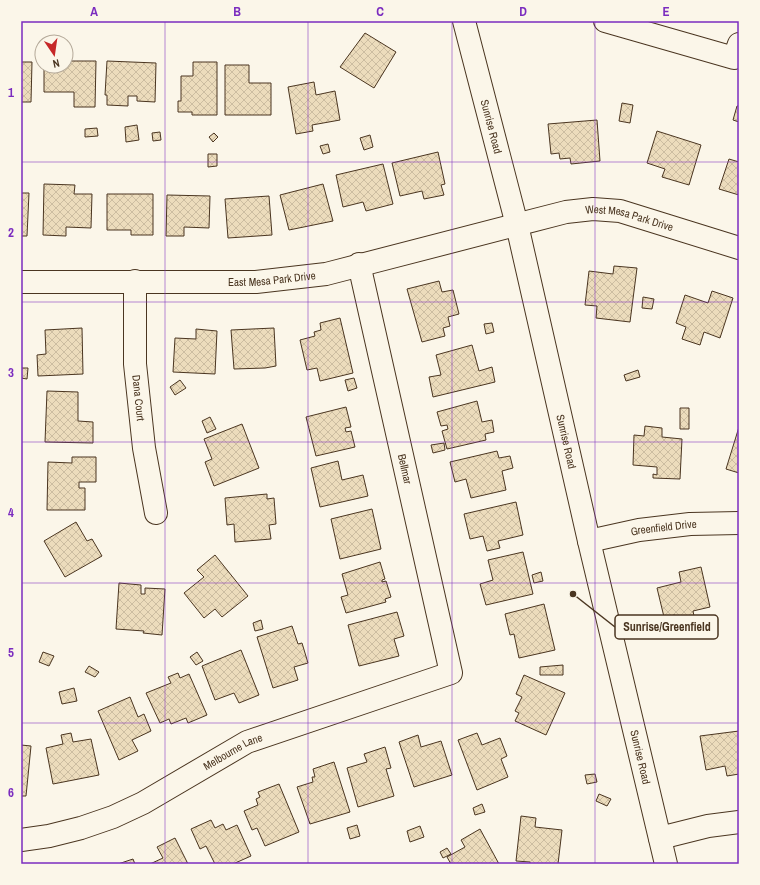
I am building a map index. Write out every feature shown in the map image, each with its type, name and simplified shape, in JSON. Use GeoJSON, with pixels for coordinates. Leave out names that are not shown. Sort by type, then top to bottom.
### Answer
{"type":"FeatureCollection","features":[{"type":"Feature","properties":{"kind":"street","name":"Sunrise Road"},"geometry":{"type":"LineString","coordinates":[[464,21],[517,225],[589,541],[666,864]]}},
{"type":"Feature","properties":{"kind":"street"},"geometry":{"type":"LineString","coordinates":[[605,21],[737,54]]}},
{"type":"Feature","properties":{"kind":"street","name":"West Mesa Park Drive"},"geometry":{"type":"LineString","coordinates":[[517,225],[566,212],[593,209],[620,211],[739,248]]}},
{"type":"Feature","properties":{"kind":"street","name":"East Mesa Park Drive"},"geometry":{"type":"LineString","coordinates":[[21,282],[256,282],[326,274],[359,264],[517,225]]}},
{"type":"Feature","properties":{"kind":"street","name":"Bellmar"},"geometry":{"type":"LineString","coordinates":[[359,264],[450,673]]}},
{"type":"Feature","properties":{"kind":"street","name":"Dana Court"},"geometry":{"type":"LineString","coordinates":[[135,281],[135,364],[144,448],[156,513]]}},
{"type":"Feature","properties":{"kind":"street","name":"Greenfield Drive"},"geometry":{"type":"LineString","coordinates":[[589,541],[639,530],[690,524],[739,523]]}},
{"type":"Feature","properties":{"kind":"street","name":"Melbourne Lane"},"geometry":{"type":"LineString","coordinates":[[21,840],[48,836],[81,828],[112,817],[143,803],[247,742],[450,673]]}},
{"type":"Feature","properties":{"kind":"street"},"geometry":{"type":"LineString","coordinates":[[660,838],[708,826],[739,822]]}},
{"type":"Feature","properties":{"kind":"building"},"geometry":{"type":"Polygon","coordinates":[[[365,33],[396,52],[374,88],[340,67],[365,33]]]}},
{"type":"Feature","properties":{"kind":"building"},"geometry":{"type":"Polygon","coordinates":[[[74,61],[96,61],[95,107],[74,107],[74,92],[44,92],[44,74],[74,74],[74,61]]]}},
{"type":"Feature","properties":{"kind":"building"},"geometry":{"type":"Polygon","coordinates":[[[107,61],[156,63],[155,102],[137,101],[137,96],[128,96],[128,106],[107,105],[107,95],[105,95],[107,61]]]}},
{"type":"Feature","properties":{"kind":"building"},"geometry":{"type":"Polygon","coordinates":[[[21,62],[32,62],[31,102],[21,102],[21,62]]]}},
{"type":"Feature","properties":{"kind":"building"},"geometry":{"type":"Polygon","coordinates":[[[193,62],[217,62],[217,115],[192,115],[192,112],[178,112],[178,101],[181,101],[181,76],[193,76],[193,62]]]}},
{"type":"Feature","properties":{"kind":"building"},"geometry":{"type":"Polygon","coordinates":[[[225,65],[249,65],[249,83],[271,83],[271,115],[225,115],[225,65]]]}},
{"type":"Feature","properties":{"kind":"building"},"geometry":{"type":"Polygon","coordinates":[[[314,82],[316,95],[335,91],[340,120],[312,125],[313,131],[296,134],[288,87],[314,82]]]}},
{"type":"Feature","properties":{"kind":"building"},"geometry":{"type":"Polygon","coordinates":[[[622,103],[633,105],[630,123],[619,121],[622,103]]]}},
{"type":"Feature","properties":{"kind":"building"},"geometry":{"type":"Polygon","coordinates":[[[737,106],[739,106],[739,122],[733,120],[737,106]]]}},
{"type":"Feature","properties":{"kind":"building"},"geometry":{"type":"Polygon","coordinates":[[[597,120],[600,161],[571,164],[570,158],[560,159],[559,153],[551,154],[548,124],[597,120]]]}},
{"type":"Feature","properties":{"kind":"building"},"geometry":{"type":"Polygon","coordinates":[[[137,125],[139,140],[126,142],[125,127],[137,125]]]}},
{"type":"Feature","properties":{"kind":"building"},"geometry":{"type":"Polygon","coordinates":[[[97,128],[98,136],[85,137],[85,129],[97,128]]]}},
{"type":"Feature","properties":{"kind":"building"},"geometry":{"type":"Polygon","coordinates":[[[657,131],[701,145],[689,185],[662,177],[665,169],[647,163],[657,131]]]}},
{"type":"Feature","properties":{"kind":"building"},"geometry":{"type":"Polygon","coordinates":[[[160,132],[161,140],[153,141],[152,133],[160,132]]]}},
{"type":"Feature","properties":{"kind":"building"},"geometry":{"type":"Polygon","coordinates":[[[214,133],[218,137],[213,142],[209,137],[214,133]]]}},
{"type":"Feature","properties":{"kind":"building"},"geometry":{"type":"Polygon","coordinates":[[[370,135],[373,147],[364,150],[360,138],[370,135]]]}},
{"type":"Feature","properties":{"kind":"building"},"geometry":{"type":"Polygon","coordinates":[[[328,144],[330,152],[323,154],[320,146],[328,144]]]}},
{"type":"Feature","properties":{"kind":"building"},"geometry":{"type":"Polygon","coordinates":[[[438,152],[445,184],[441,185],[444,195],[424,199],[422,191],[400,196],[392,163],[438,152]]]}},
{"type":"Feature","properties":{"kind":"building"},"geometry":{"type":"Polygon","coordinates":[[[208,154],[217,154],[217,166],[208,167],[208,154]]]}},
{"type":"Feature","properties":{"kind":"building"},"geometry":{"type":"Polygon","coordinates":[[[729,159],[739,162],[739,195],[719,189],[729,159]]]}},
{"type":"Feature","properties":{"kind":"building"},"geometry":{"type":"Polygon","coordinates":[[[383,164],[393,204],[366,211],[363,202],[343,207],[336,175],[383,164]]]}},
{"type":"Feature","properties":{"kind":"building"},"geometry":{"type":"Polygon","coordinates":[[[44,184],[75,185],[74,194],[92,194],[91,228],[66,227],[66,236],[43,235],[44,184]]]}},
{"type":"Feature","properties":{"kind":"building"},"geometry":{"type":"Polygon","coordinates":[[[323,184],[333,221],[289,230],[280,195],[323,184]]]}},
{"type":"Feature","properties":{"kind":"building"},"geometry":{"type":"Polygon","coordinates":[[[21,193],[29,193],[27,236],[21,236],[21,193]]]}},
{"type":"Feature","properties":{"kind":"building"},"geometry":{"type":"Polygon","coordinates":[[[107,194],[153,194],[153,235],[131,235],[131,230],[107,230],[107,194]]]}},
{"type":"Feature","properties":{"kind":"building"},"geometry":{"type":"Polygon","coordinates":[[[167,195],[210,196],[209,228],[184,227],[184,236],[166,236],[167,195]]]}},
{"type":"Feature","properties":{"kind":"building"},"geometry":{"type":"Polygon","coordinates":[[[269,196],[272,235],[228,238],[225,199],[269,196]]]}},
{"type":"Feature","properties":{"kind":"building"},"geometry":{"type":"Polygon","coordinates":[[[614,266],[637,268],[630,322],[596,318],[597,306],[585,305],[589,271],[613,274],[614,266]]]}},
{"type":"Feature","properties":{"kind":"building"},"geometry":{"type":"Polygon","coordinates":[[[439,281],[442,292],[453,290],[459,314],[448,317],[450,326],[443,328],[445,336],[422,342],[407,289],[439,281]]]}},
{"type":"Feature","properties":{"kind":"building"},"geometry":{"type":"Polygon","coordinates":[[[712,291],[733,298],[720,338],[704,332],[700,345],[682,339],[686,327],[676,323],[685,295],[708,303],[712,291]]]}},
{"type":"Feature","properties":{"kind":"building"},"geometry":{"type":"Polygon","coordinates":[[[643,297],[654,299],[652,309],[642,308],[643,297]]]}},
{"type":"Feature","properties":{"kind":"building"},"geometry":{"type":"Polygon","coordinates":[[[340,318],[353,373],[320,381],[317,368],[307,370],[300,340],[315,336],[314,332],[321,330],[320,323],[340,318]]]}},
{"type":"Feature","properties":{"kind":"building"},"geometry":{"type":"Polygon","coordinates":[[[492,323],[494,332],[486,334],[484,324],[492,323]]]}},
{"type":"Feature","properties":{"kind":"building"},"geometry":{"type":"Polygon","coordinates":[[[82,328],[83,374],[38,376],[37,355],[46,354],[45,330],[82,328]]]}},
{"type":"Feature","properties":{"kind":"building"},"geometry":{"type":"Polygon","coordinates":[[[274,328],[276,366],[265,368],[234,369],[231,330],[274,328]]]}},
{"type":"Feature","properties":{"kind":"building"},"geometry":{"type":"Polygon","coordinates":[[[196,329],[217,331],[215,374],[173,372],[175,338],[196,339],[196,329]]]}},
{"type":"Feature","properties":{"kind":"building"},"geometry":{"type":"Polygon","coordinates":[[[472,345],[479,371],[492,367],[495,382],[433,397],[429,377],[441,375],[436,355],[472,345]]]}},
{"type":"Feature","properties":{"kind":"building"},"geometry":{"type":"Polygon","coordinates":[[[21,368],[28,368],[27,379],[21,378],[21,368]]]}},
{"type":"Feature","properties":{"kind":"building"},"geometry":{"type":"Polygon","coordinates":[[[638,370],[640,377],[626,381],[624,375],[638,370]]]}},
{"type":"Feature","properties":{"kind":"building"},"geometry":{"type":"Polygon","coordinates":[[[354,378],[357,388],[348,391],[345,380],[354,378]]]}},
{"type":"Feature","properties":{"kind":"building"},"geometry":{"type":"Polygon","coordinates":[[[180,380],[186,388],[175,395],[170,387],[180,380]]]}},
{"type":"Feature","properties":{"kind":"building"},"geometry":{"type":"Polygon","coordinates":[[[47,391],[78,392],[78,421],[93,422],[93,443],[45,442],[47,391]]]}},
{"type":"Feature","properties":{"kind":"building"},"geometry":{"type":"Polygon","coordinates":[[[477,401],[482,422],[492,420],[494,432],[485,434],[486,440],[447,449],[442,431],[448,429],[447,425],[441,426],[437,412],[477,401]]]}},
{"type":"Feature","properties":{"kind":"building"},"geometry":{"type":"Polygon","coordinates":[[[346,407],[351,427],[345,428],[346,432],[351,431],[355,447],[316,456],[306,417],[346,407]]]}},
{"type":"Feature","properties":{"kind":"building"},"geometry":{"type":"Polygon","coordinates":[[[680,408],[689,408],[689,429],[680,429],[680,408]]]}},
{"type":"Feature","properties":{"kind":"building"},"geometry":{"type":"Polygon","coordinates":[[[210,417],[216,429],[207,433],[202,421],[210,417]]]}},
{"type":"Feature","properties":{"kind":"building"},"geometry":{"type":"Polygon","coordinates":[[[242,424],[259,468],[214,486],[205,462],[212,459],[204,439],[242,424]]]}},
{"type":"Feature","properties":{"kind":"building"},"geometry":{"type":"Polygon","coordinates":[[[645,426],[662,428],[662,437],[682,439],[680,479],[653,478],[653,474],[657,475],[657,467],[633,465],[634,435],[644,436],[645,426]]]}},
{"type":"Feature","properties":{"kind":"building"},"geometry":{"type":"Polygon","coordinates":[[[739,427],[739,473],[726,469],[739,427]]]}},
{"type":"Feature","properties":{"kind":"building"},"geometry":{"type":"Polygon","coordinates":[[[444,443],[445,450],[433,453],[431,445],[444,443]]]}},
{"type":"Feature","properties":{"kind":"building"},"geometry":{"type":"Polygon","coordinates":[[[497,451],[499,458],[510,456],[513,468],[502,471],[506,490],[471,498],[466,479],[455,482],[450,462],[497,451]]]}},
{"type":"Feature","properties":{"kind":"building"},"geometry":{"type":"Polygon","coordinates":[[[72,457],[96,457],[96,482],[79,482],[79,488],[85,488],[85,510],[47,510],[48,462],[72,463],[72,457]]]}},
{"type":"Feature","properties":{"kind":"building"},"geometry":{"type":"Polygon","coordinates":[[[338,461],[342,480],[363,475],[368,496],[320,507],[311,468],[338,461]]]}},
{"type":"Feature","properties":{"kind":"building"},"geometry":{"type":"Polygon","coordinates":[[[267,494],[267,499],[274,498],[276,524],[269,525],[271,539],[235,542],[234,524],[227,525],[225,498],[267,494]]]}},
{"type":"Feature","properties":{"kind":"building"},"geometry":{"type":"Polygon","coordinates":[[[516,502],[523,535],[498,541],[500,548],[487,551],[483,536],[470,539],[464,514],[516,502]]]}},
{"type":"Feature","properties":{"kind":"building"},"geometry":{"type":"Polygon","coordinates":[[[372,509],[381,549],[340,559],[331,519],[372,509]]]}},
{"type":"Feature","properties":{"kind":"building"},"geometry":{"type":"Polygon","coordinates":[[[76,522],[87,541],[92,539],[102,556],[65,577],[44,541],[76,522]]]}},
{"type":"Feature","properties":{"kind":"building"},"geometry":{"type":"Polygon","coordinates":[[[523,552],[533,594],[486,605],[480,584],[493,580],[488,560],[523,552]]]}},
{"type":"Feature","properties":{"kind":"building"},"geometry":{"type":"Polygon","coordinates":[[[215,555],[248,596],[222,617],[215,609],[204,618],[184,593],[204,577],[197,570],[215,555]]]}},
{"type":"Feature","properties":{"kind":"building"},"geometry":{"type":"Polygon","coordinates":[[[380,562],[385,579],[382,580],[382,582],[386,581],[391,597],[385,599],[386,602],[346,613],[341,597],[348,595],[342,574],[380,562]]]}},
{"type":"Feature","properties":{"kind":"building"},"geometry":{"type":"Polygon","coordinates":[[[701,567],[710,607],[693,611],[695,621],[677,626],[675,615],[664,617],[657,588],[681,582],[679,572],[701,567]]]}},
{"type":"Feature","properties":{"kind":"building"},"geometry":{"type":"Polygon","coordinates":[[[541,572],[543,581],[534,583],[532,575],[541,572]]]}},
{"type":"Feature","properties":{"kind":"building"},"geometry":{"type":"Polygon","coordinates":[[[119,583],[141,585],[141,594],[145,594],[145,588],[165,589],[162,635],[143,633],[144,631],[116,629],[119,583]]]}},
{"type":"Feature","properties":{"kind":"building"},"geometry":{"type":"Polygon","coordinates":[[[544,604],[555,650],[519,658],[514,634],[510,635],[505,614],[544,604]]]}},
{"type":"Feature","properties":{"kind":"building"},"geometry":{"type":"Polygon","coordinates":[[[397,612],[404,636],[394,639],[399,656],[359,666],[348,625],[397,612]]]}},
{"type":"Feature","properties":{"kind":"building"},"geometry":{"type":"Polygon","coordinates":[[[261,620],[263,629],[255,631],[253,623],[261,620]]]}},
{"type":"Feature","properties":{"kind":"building"},"geometry":{"type":"Polygon","coordinates":[[[292,626],[298,644],[302,643],[308,663],[294,667],[298,680],[273,688],[257,637],[292,626]]]}},
{"type":"Feature","properties":{"kind":"building"},"geometry":{"type":"Polygon","coordinates":[[[241,650],[259,695],[239,703],[234,693],[215,700],[202,666],[241,650]]]}},
{"type":"Feature","properties":{"kind":"building"},"geometry":{"type":"Polygon","coordinates":[[[43,652],[54,656],[49,666],[39,662],[43,652]]]}},
{"type":"Feature","properties":{"kind":"building"},"geometry":{"type":"Polygon","coordinates":[[[197,652],[203,661],[196,665],[190,657],[197,652]]]}},
{"type":"Feature","properties":{"kind":"building"},"geometry":{"type":"Polygon","coordinates":[[[563,665],[563,675],[540,675],[540,667],[563,665]]]}},
{"type":"Feature","properties":{"kind":"building"},"geometry":{"type":"Polygon","coordinates":[[[89,666],[99,672],[95,677],[85,672],[89,666]]]}},
{"type":"Feature","properties":{"kind":"building"},"geometry":{"type":"Polygon","coordinates":[[[178,673],[180,678],[189,674],[207,715],[188,723],[186,718],[171,724],[169,719],[160,723],[146,693],[171,683],[168,677],[178,673]]]}},
{"type":"Feature","properties":{"kind":"building"},"geometry":{"type":"Polygon","coordinates":[[[524,675],[565,693],[546,735],[515,721],[519,713],[515,711],[522,697],[516,694],[524,675]]]}},
{"type":"Feature","properties":{"kind":"building"},"geometry":{"type":"Polygon","coordinates":[[[74,688],[77,701],[62,704],[59,692],[74,688]]]}},
{"type":"Feature","properties":{"kind":"building"},"geometry":{"type":"Polygon","coordinates":[[[130,697],[138,717],[144,714],[151,731],[132,740],[138,751],[119,760],[98,711],[130,697]]]}},
{"type":"Feature","properties":{"kind":"building"},"geometry":{"type":"Polygon","coordinates":[[[739,731],[739,774],[727,776],[725,766],[706,770],[700,736],[739,731]]]}},
{"type":"Feature","properties":{"kind":"building"},"geometry":{"type":"Polygon","coordinates":[[[71,733],[73,742],[91,739],[99,775],[53,784],[46,748],[63,744],[61,735],[71,733]]]}},
{"type":"Feature","properties":{"kind":"building"},"geometry":{"type":"Polygon","coordinates":[[[477,733],[482,745],[500,738],[507,756],[501,759],[508,777],[477,790],[458,740],[477,733]]]}},
{"type":"Feature","properties":{"kind":"building"},"geometry":{"type":"Polygon","coordinates":[[[418,735],[421,747],[441,741],[452,775],[414,787],[399,742],[418,735]]]}},
{"type":"Feature","properties":{"kind":"building"},"geometry":{"type":"Polygon","coordinates":[[[21,745],[31,746],[26,796],[21,796],[21,745]]]}},
{"type":"Feature","properties":{"kind":"building"},"geometry":{"type":"Polygon","coordinates":[[[385,747],[391,768],[386,769],[394,796],[358,807],[347,768],[367,762],[364,754],[385,747]]]}},
{"type":"Feature","properties":{"kind":"building"},"geometry":{"type":"Polygon","coordinates":[[[334,762],[350,812],[310,824],[297,787],[313,782],[312,777],[315,777],[313,769],[334,762]]]}},
{"type":"Feature","properties":{"kind":"building"},"geometry":{"type":"Polygon","coordinates":[[[595,774],[597,782],[587,784],[585,775],[595,774]]]}},
{"type":"Feature","properties":{"kind":"building"},"geometry":{"type":"Polygon","coordinates":[[[279,784],[299,832],[265,846],[257,828],[252,830],[244,811],[258,805],[256,799],[260,797],[258,792],[279,784]]]}},
{"type":"Feature","properties":{"kind":"building"},"geometry":{"type":"Polygon","coordinates":[[[599,794],[611,799],[607,806],[596,801],[599,794]]]}},
{"type":"Feature","properties":{"kind":"building"},"geometry":{"type":"Polygon","coordinates":[[[482,804],[485,812],[475,815],[473,808],[482,804]]]}},
{"type":"Feature","properties":{"kind":"building"},"geometry":{"type":"Polygon","coordinates":[[[521,816],[536,818],[535,827],[562,830],[558,864],[530,864],[530,862],[516,861],[521,816]]]}},
{"type":"Feature","properties":{"kind":"building"},"geometry":{"type":"Polygon","coordinates":[[[211,820],[215,828],[223,824],[226,830],[237,825],[251,856],[233,864],[215,864],[206,846],[200,849],[191,829],[211,820]]]}},
{"type":"Feature","properties":{"kind":"building"},"geometry":{"type":"Polygon","coordinates":[[[357,825],[360,836],[350,839],[347,828],[357,825]]]}},
{"type":"Feature","properties":{"kind":"building"},"geometry":{"type":"Polygon","coordinates":[[[420,826],[424,837],[410,842],[407,831],[420,826]]]}},
{"type":"Feature","properties":{"kind":"building"},"geometry":{"type":"Polygon","coordinates":[[[480,829],[499,864],[451,864],[447,857],[465,847],[461,840],[480,829]]]}},
{"type":"Feature","properties":{"kind":"building"},"geometry":{"type":"Polygon","coordinates":[[[175,838],[188,864],[150,864],[163,858],[157,847],[175,838]]]}},
{"type":"Feature","properties":{"kind":"building"},"geometry":{"type":"Polygon","coordinates":[[[447,848],[451,854],[443,858],[440,852],[447,848]]]}},
{"type":"Feature","properties":{"kind":"building"},"geometry":{"type":"Polygon","coordinates":[[[133,859],[135,864],[118,864],[133,859]]]}},
{"type":"Feature","properties":{"kind":"place","name":"Sunrise/Greenfield"},"geometry":{"type":"Point","coordinates":[573,594]}}]}
